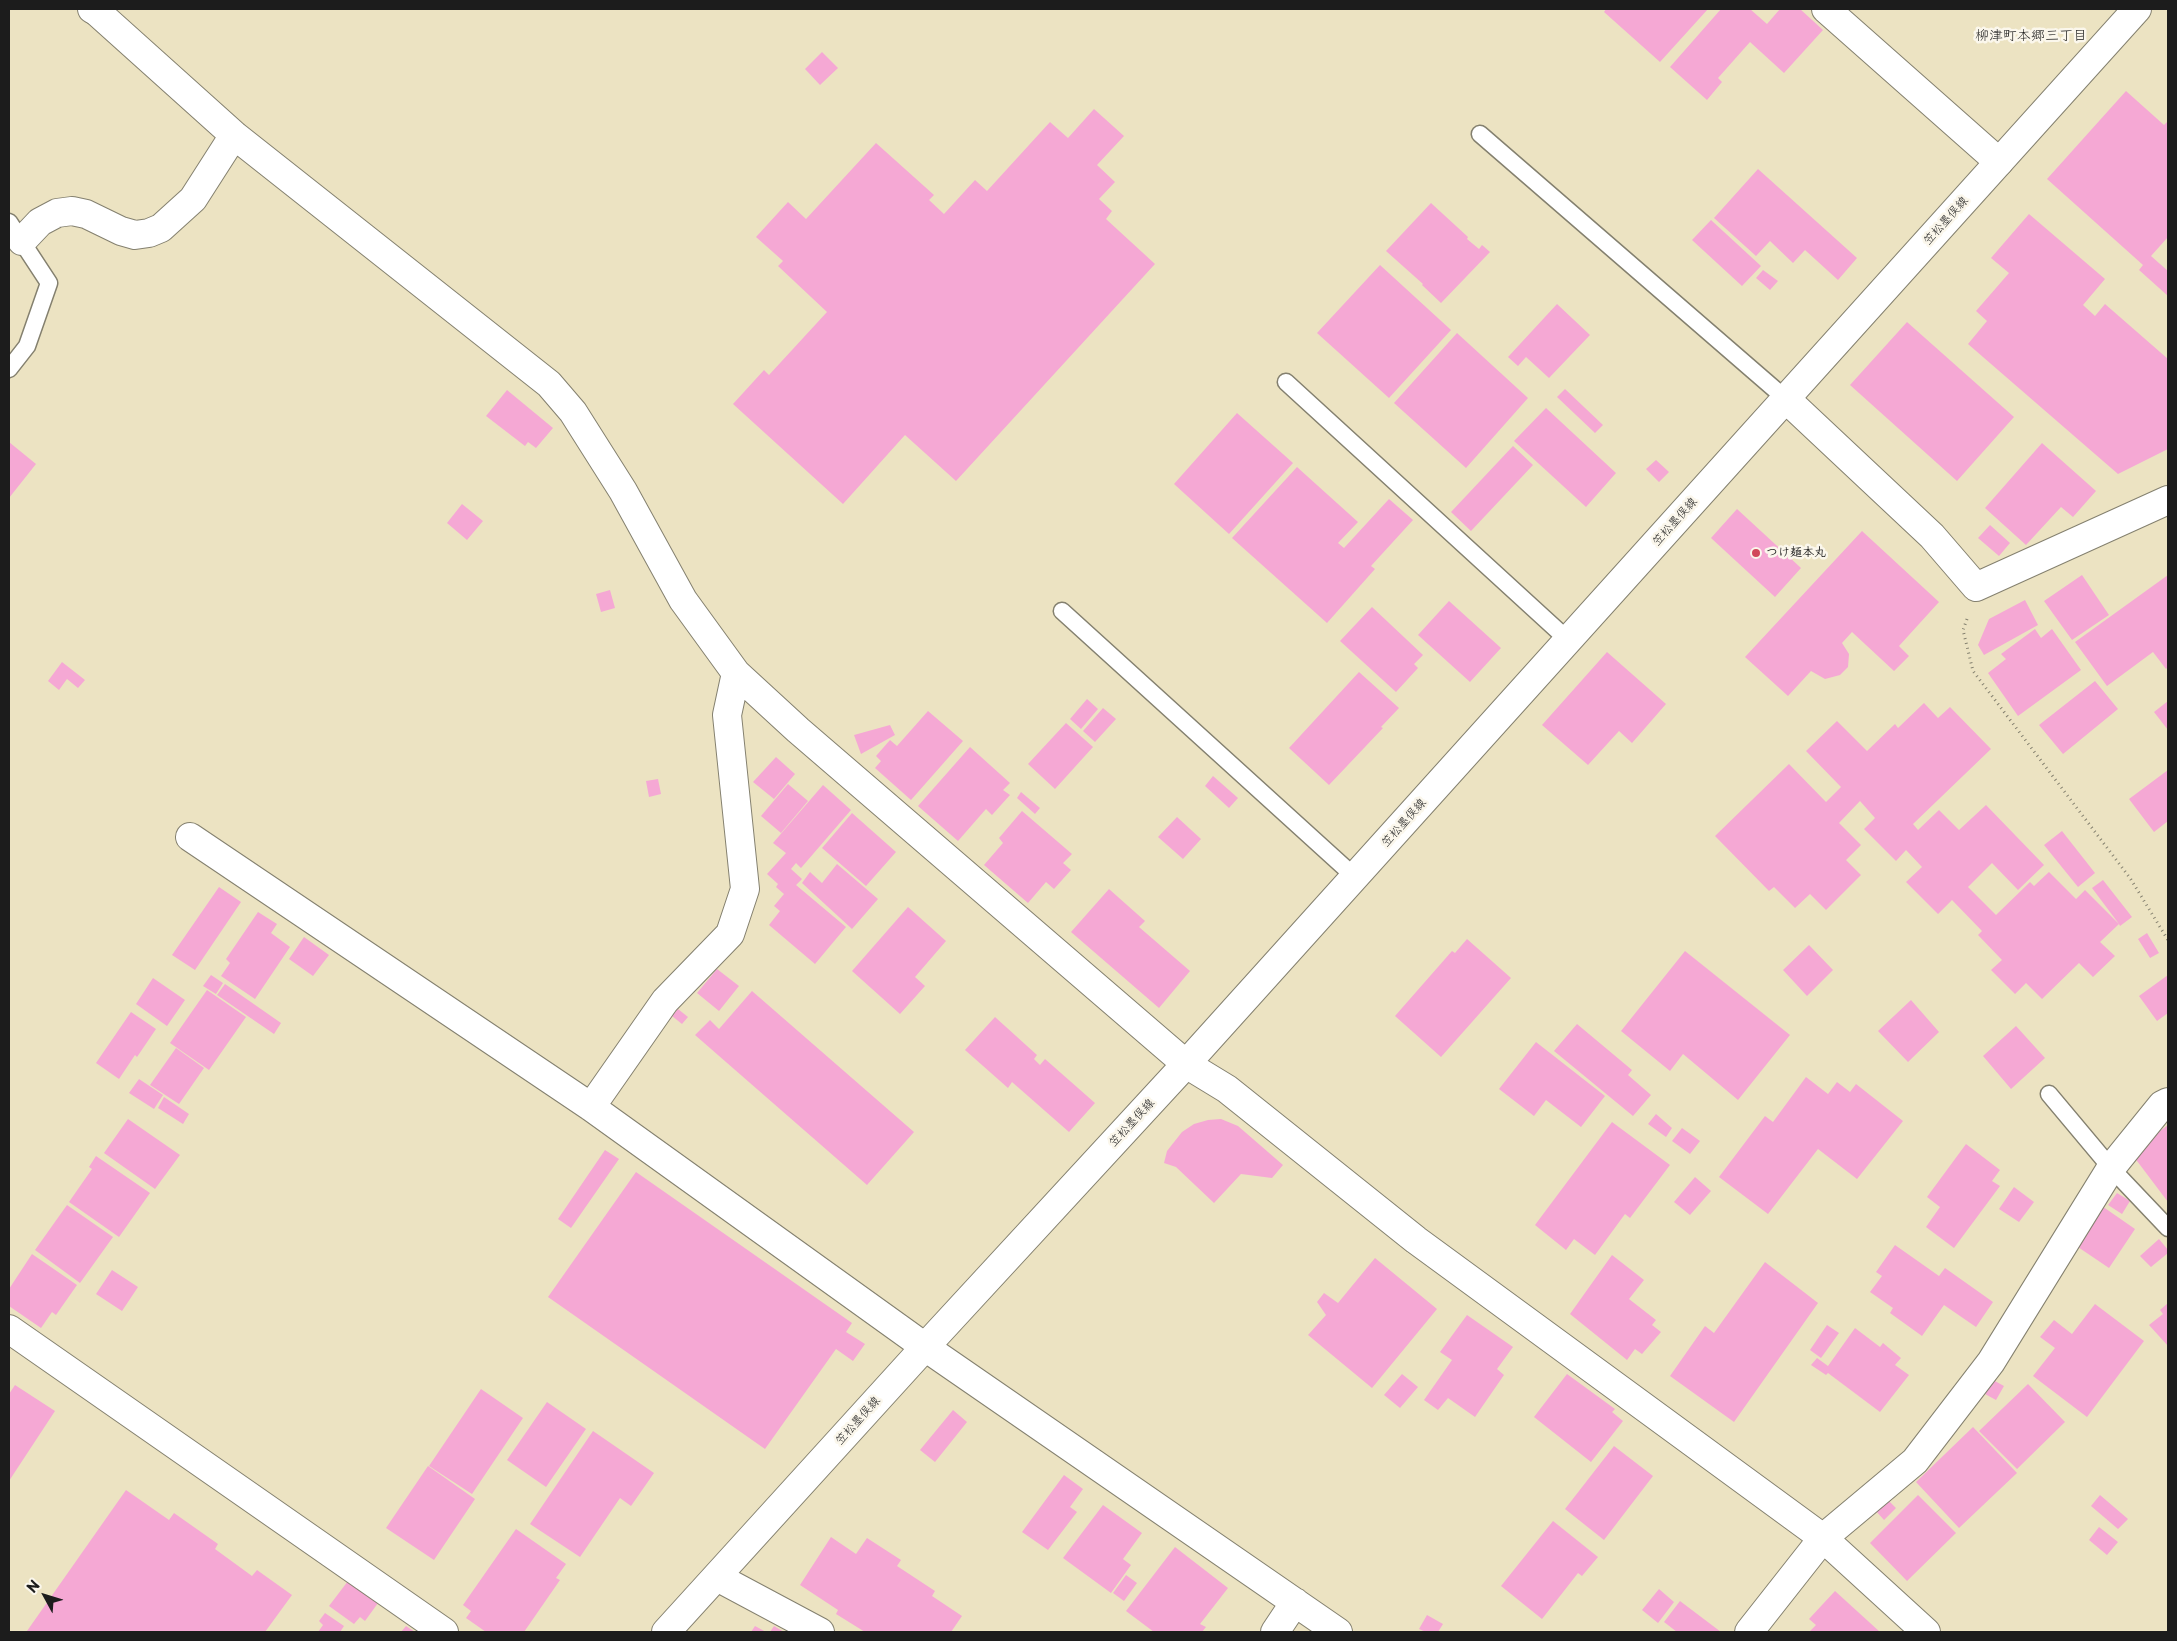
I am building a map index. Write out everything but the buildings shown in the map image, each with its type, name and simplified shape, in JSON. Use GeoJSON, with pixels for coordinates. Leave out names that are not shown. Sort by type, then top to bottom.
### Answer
{"type":"FeatureCollection","features":[{"type":"Feature","properties":{"kind":"street"},"geometry":{"type":"LineString","coordinates":[[1826,9],[1999,162]]}},
{"type":"Feature","properties":{"kind":"street","name":"笠松墨俣線"},"geometry":{"type":"LineString","coordinates":[[666,1632],[925,1346],[1186,1064],[2137,9]]}},
{"type":"Feature","properties":{"kind":"street"},"geometry":{"type":"LineString","coordinates":[[96,10],[234,135],[549,384],[573,412],[623,491],[683,600],[736,673],[798,730],[1186,1064],[1227,1089],[1416,1240],[1823,1538],[1926,1632]]}},
{"type":"Feature","properties":{"kind":"street"},"geometry":{"type":"LineString","coordinates":[[16,232],[57,213],[72,211],[86,214],[121,231],[135,235],[161,228],[193,199],[234,135]]}},
{"type":"Feature","properties":{"kind":"street"},"geometry":{"type":"LineString","coordinates":[[1786,399],[1932,536],[1976,587],[2168,500]]}},
{"type":"Feature","properties":{"kind":"street"},"geometry":{"type":"LineString","coordinates":[[591,1107],[665,1000],[730,934],[745,890],[727,715],[736,673]]}},
{"type":"Feature","properties":{"kind":"street"},"geometry":{"type":"LineString","coordinates":[[190,837],[591,1107],[925,1346],[1338,1632]]}},
{"type":"Feature","properties":{"kind":"street"},"geometry":{"type":"LineString","coordinates":[[1749,1632],[1823,1538],[1915,1461],[1991,1362],[2111,1168],[2162,1105],[2168,1102]]}},
{"type":"Feature","properties":{"kind":"street"},"geometry":{"type":"LineString","coordinates":[[9,1329],[444,1632]]}},
{"type":"Feature","properties":{"kind":"street"},"geometry":{"type":"LineString","coordinates":[[717,1577],[820,1632]]}},
{"type":"Feature","properties":{"kind":"street"},"geometry":{"type":"LineString","coordinates":[[1275,1632],[1295,1602]]}},
{"type":"Feature","properties":{"kind":"lane"},"geometry":{"type":"LineString","coordinates":[[1480,134],[1786,399]]}},
{"type":"Feature","properties":{"kind":"lane"},"geometry":{"type":"LineString","coordinates":[[9,369],[27,346],[49,283],[16,232]]}},
{"type":"Feature","properties":{"kind":"lane"},"geometry":{"type":"LineString","coordinates":[[1286,382],[1568,640]]}},
{"type":"Feature","properties":{"kind":"lane"},"geometry":{"type":"LineString","coordinates":[[1062,611],[1355,877]]}},
{"type":"Feature","properties":{"kind":"lane"},"geometry":{"type":"LineString","coordinates":[[2049,1094],[2111,1168],[2168,1228]]}},
{"type":"Feature","properties":{"kind":"path"},"geometry":{"type":"LineString","coordinates":[[1976,587],[1963,630],[1973,671],[2130,878],[2168,940]]}},
{"type":"Feature","properties":{"kind":"place","name":"つけ麺本丸"},"geometry":{"type":"Point","coordinates":[1756,553]}},
{"type":"Feature","properties":{"kind":"district","name":"柳津町本郷三丁目"},"geometry":{"type":"Point","coordinates":[2031,36]}}]}
